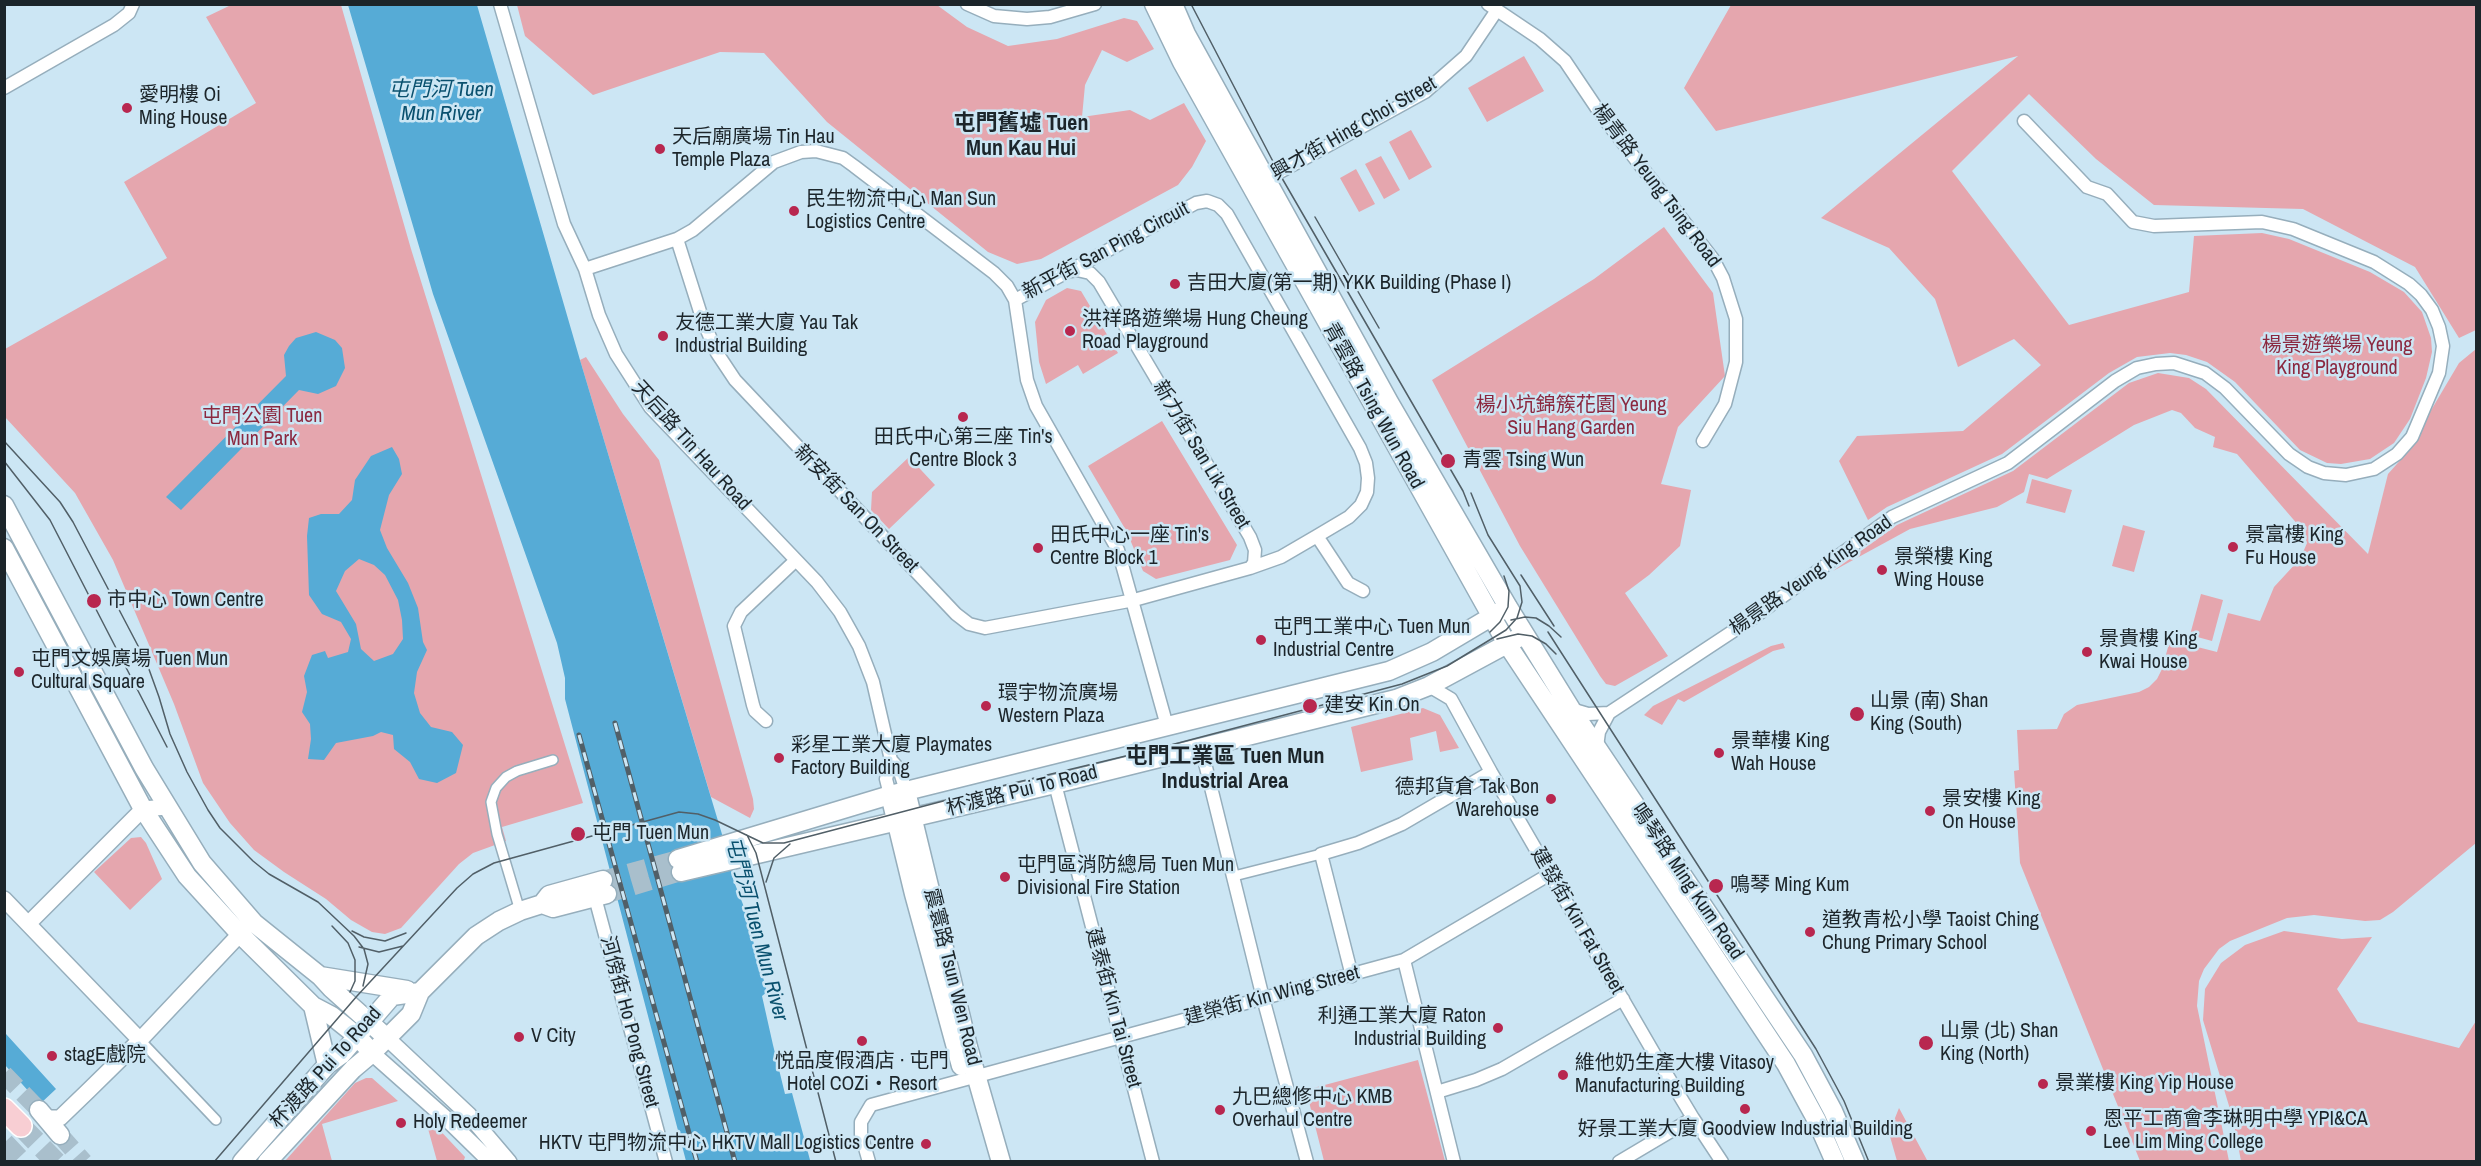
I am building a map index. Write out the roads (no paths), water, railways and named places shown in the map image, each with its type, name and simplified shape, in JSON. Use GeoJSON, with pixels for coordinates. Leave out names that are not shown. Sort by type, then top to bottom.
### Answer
{"type":"FeatureCollection","features":[{"type":"Feature","properties":{"kind":"highway"},"geometry":{"type":"LineString","coordinates":[[4,1109],[21,1126]]}},
{"type":"Feature","properties":{"kind":"main road","name":"青雲路 Tsing Wun Road"},"geometry":{"type":"LineString","coordinates":[[1159,7],[1186,34],[1259,183],[1500,612]]}},
{"type":"Feature","properties":{"kind":"main road"},"geometry":{"type":"LineString","coordinates":[[4,505],[166,807],[202,863],[254,922],[320,976],[387,1038]]}},
{"type":"Feature","properties":{"kind":"main road"},"geometry":{"type":"LineString","coordinates":[[4,548],[143,809],[187,876],[240,934],[313,1006],[332,1016],[357,1036],[372,1053]]}},
{"type":"Feature","properties":{"kind":"main road","name":"鳴琴路 Ming Kum Road"},"geometry":{"type":"LineString","coordinates":[[1500,612],[1524,634],[1597,749],[1803,1055],[1833,1111],[1855,1161]]}},
{"type":"Feature","properties":{"kind":"main road","name":"鳴琴路 Ming Kum Road"},"geometry":{"type":"LineString","coordinates":[[1500,612],[1507,644],[1786,1065],[1816,1119],[1835,1161]]}},
{"type":"Feature","properties":{"kind":"main road","name":"杯渡路 Pui To Road"},"geometry":{"type":"LineString","coordinates":[[733,852],[898,793],[1389,671],[1432,652],[1500,612]]}},
{"type":"Feature","properties":{"kind":"main road","name":"杯渡路 Pui To Road"},"geometry":{"type":"LineString","coordinates":[[680,866],[733,852],[904,820],[1396,699],[1429,686],[1524,634]]}},
{"type":"Feature","properties":{"kind":"main road"},"geometry":{"type":"LineString","coordinates":[[1475,661],[1502,664],[1529,677]]}},
{"type":"Feature","properties":{"kind":"main road","name":"震寰路 Tsun Wen Road"},"geometry":{"type":"LineString","coordinates":[[898,793],[971,1078],[988,1161]]}},
{"type":"Feature","properties":{"kind":"main road","name":"杯渡路 Pui To Road"},"geometry":{"type":"LineString","coordinates":[[267,1161],[352,1069],[372,1053],[411,1014],[420,992],[466,944],[486,929],[520,911],[542,904],[549,895],[599,889]]}},
{"type":"Feature","properties":{"kind":"main road"},"geometry":{"type":"LineString","coordinates":[[320,976],[420,992]]}},
{"type":"Feature","properties":{"kind":"main road","name":"杯渡路 Pui To Road"},"geometry":{"type":"LineString","coordinates":[[242,1161],[327,1065],[341,1055],[392,996],[420,992]]}},
{"type":"Feature","properties":{"kind":"main road"},"geometry":{"type":"LineString","coordinates":[[313,1006],[327,1065]]}},
{"type":"Feature","properties":{"kind":"main road","name":"震寰路 Tsun Wen Road"},"geometry":{"type":"LineString","coordinates":[[971,1078],[1000,1161]]}},
{"type":"Feature","properties":{"kind":"main road"},"geometry":{"type":"LineString","coordinates":[[43,1114],[60,1136]]}},
{"type":"Feature","properties":{"kind":"street"},"geometry":{"type":"LineString","coordinates":[[4,88],[114,25],[129,13],[134,4]]}},
{"type":"Feature","properties":{"kind":"street","name":"天后路 Tin Hau Road"},"geometry":{"type":"LineString","coordinates":[[500,4],[564,224],[585,269],[607,335],[650,407],[829,597],[859,646],[873,682],[891,760],[886,779],[898,793]]}},
{"type":"Feature","properties":{"kind":"street"},"geometry":{"type":"LineString","coordinates":[[967,4],[994,16],[1028,20],[1050,17],[1095,4]]}},
{"type":"Feature","properties":{"kind":"street","name":"興才街 Hing Choi Street"},"geometry":{"type":"LineString","coordinates":[[1259,183],[1425,92],[1466,56],[1492,7]]}},
{"type":"Feature","properties":{"kind":"street","name":"楊青路 Yeung Tsing Road"},"geometry":{"type":"LineString","coordinates":[[1492,7],[1540,39],[1565,61],[1602,116],[1706,251],[1723,278],[1736,319],[1737,362],[1725,404],[1704,441]]}},
{"type":"Feature","properties":{"kind":"street","name":"楊景路 Yeung King Road"},"geometry":{"type":"LineString","coordinates":[[1609,712],[1767,609],[1859,539],[1892,517],[2008,463],[2115,381],[2137,368],[2174,363],[2205,373],[2225,388],[2289,454],[2308,467],[2324,473],[2346,475],[2365,472],[2384,464],[2408,443],[2416,430],[2439,373],[2443,346],[2432,310],[2409,284],[2374,262],[2293,229],[2262,222],[2154,226],[2133,222],[2107,194],[2087,187],[2024,121]]}},
{"type":"Feature","properties":{"kind":"street"},"geometry":{"type":"LineString","coordinates":[[585,269],[677,239],[693,230],[774,162],[801,152],[830,153],[855,166],[994,273],[1007,286],[1015,300],[1027,380],[1036,406],[1116,544],[1134,600],[1167,726]]}},
{"type":"Feature","properties":{"kind":"street","name":"新平街 San Ping Circuit"},"geometry":{"type":"LineString","coordinates":[[1015,300],[1196,203],[1213,203],[1223,209],[1360,448],[1366,463],[1368,484],[1360,505],[1348,518],[1281,557],[1250,568],[1134,600]]}},
{"type":"Feature","properties":{"kind":"street","name":"新安街 San On Street"},"geometry":{"type":"LineString","coordinates":[[677,239],[703,321],[717,353],[735,380],[961,620],[976,627],[985,628],[1134,600]]}},
{"type":"Feature","properties":{"kind":"street","name":"新力街 San Lik Street"},"geometry":{"type":"LineString","coordinates":[[1068,272],[1084,271],[1100,282],[1250,537],[1255,550],[1254,563],[1250,568]]}},
{"type":"Feature","properties":{"kind":"street"},"geometry":{"type":"LineString","coordinates":[[1317,536],[1348,583],[1363,591]]}},
{"type":"Feature","properties":{"kind":"street"},"geometry":{"type":"LineString","coordinates":[[766,721],[760,717],[753,705],[734,626],[741,612],[796,560]]}},
{"type":"Feature","properties":{"kind":"street","name":"建發街 Kin Fat Street"},"geometry":{"type":"LineString","coordinates":[[1429,686],[1451,699],[1623,999],[1693,1118],[1722,1161]]}},
{"type":"Feature","properties":{"kind":"street"},"geometry":{"type":"LineString","coordinates":[[1571,709],[1588,714],[1609,712]]}},
{"type":"Feature","properties":{"kind":"street"},"geometry":{"type":"LineString","coordinates":[[1597,749],[1599,732],[1609,712]]}},
{"type":"Feature","properties":{"kind":"street"},"geometry":{"type":"LineString","coordinates":[[1201,747],[1263,998],[1307,1161]]}},
{"type":"Feature","properties":{"kind":"street"},"geometry":{"type":"LineString","coordinates":[[520,911],[497,834],[491,802],[496,788],[506,777],[517,771],[554,760]]}},
{"type":"Feature","properties":{"kind":"street"},"geometry":{"type":"LineString","coordinates":[[1234,876],[1358,843],[1402,824],[1491,772]]}},
{"type":"Feature","properties":{"kind":"street","name":"建泰街 Kin Tai Street"},"geometry":{"type":"LineString","coordinates":[[1055,784],[1153,1161]]}},
{"type":"Feature","properties":{"kind":"street"},"geometry":{"type":"LineString","coordinates":[[28,924],[143,809],[166,807]]}},
{"type":"Feature","properties":{"kind":"street"},"geometry":{"type":"LineString","coordinates":[[1321,854],[1352,976]]}},
{"type":"Feature","properties":{"kind":"street","name":"建榮街 Kin Wing Street"},"geometry":{"type":"LineString","coordinates":[[869,1161],[861,1134],[861,1122],[871,1105],[1404,960],[1550,874]]}},
{"type":"Feature","properties":{"kind":"street","name":"河傍街 Ho Pong Street"},"geometry":{"type":"LineString","coordinates":[[599,889],[666,1161]]}},
{"type":"Feature","properties":{"kind":"street"},"geometry":{"type":"LineString","coordinates":[[4,899],[216,1120]]}},
{"type":"Feature","properties":{"kind":"street"},"geometry":{"type":"LineString","coordinates":[[43,1114],[60,1118],[140,1040],[240,934]]}},
{"type":"Feature","properties":{"kind":"street"},"geometry":{"type":"LineString","coordinates":[[1404,960],[1454,1161]]}},
{"type":"Feature","properties":{"kind":"street"},"geometry":{"type":"LineString","coordinates":[[1437,1092],[1470,1083],[1502,1069],[1623,999]]}},
{"type":"Feature","properties":{"kind":"street"},"geometry":{"type":"LineString","coordinates":[[387,1038],[455,1101],[509,1161]]}},
{"type":"Feature","properties":{"kind":"street"},"geometry":{"type":"LineString","coordinates":[[372,1053],[452,1123],[491,1161]]}},
{"type":"Feature","properties":{"kind":"street"},"geometry":{"type":"LineString","coordinates":[[1618,1161],[1693,1118]]}},
{"type":"Feature","properties":{"kind":"water","name":"屯門河 Tuen Mun River"},"geometry":{"type":"Polygon","coordinates":[[[348,5],[477,5],[580,360],[733,871],[733,879],[744,907],[767,992],[762,996],[785,1094],[792,1093],[810,1160],[808,1161],[686,1161],[565,699],[565,678],[557,643],[433,294],[348,5]]]}},
{"type":"Feature","properties":{"kind":"water"},"geometry":{"type":"Polygon","coordinates":[[[316,332],[335,340],[342,348],[345,368],[336,386],[318,394],[299,390],[181,510],[166,497],[286,376],[284,355],[296,338],[316,332]]]}},
{"type":"Feature","properties":{"kind":"water"},"geometry":{"type":"Polygon","coordinates":[[[392,447],[399,459],[402,474],[389,495],[380,530],[387,548],[408,583],[418,608],[423,642],[427,650],[417,672],[414,693],[420,713],[431,727],[452,732],[463,745],[456,773],[437,783],[419,779],[410,762],[394,749],[393,735],[381,732],[373,736],[336,743],[324,760],[308,759],[311,739],[310,724],[302,712],[307,692],[304,676],[312,655],[325,651],[328,658],[348,652],[351,639],[341,622],[322,614],[309,595],[307,536],[309,518],[321,514],[339,514],[352,500],[355,480],[371,456],[392,447]],[[359,559],[345,571],[336,591],[356,624],[361,649],[374,661],[393,654],[403,639],[398,600],[385,575],[374,565],[359,559]]]}},
{"type":"Feature","properties":{"kind":"water"},"geometry":{"type":"Polygon","coordinates":[[[6,1034],[56,1089],[40,1104],[5,1065],[6,1034]]]}},
{"type":"Feature","properties":{"kind":"tunnel"},"geometry":{"type":"LineString","coordinates":[[603,880],[678,859]]}},
{"type":"Feature","properties":{"kind":"tunnel"},"geometry":{"type":"LineString","coordinates":[[607,894],[681,872]]}},
{"type":"Feature","properties":{"kind":"tunnel"},"geometry":{"type":"LineString","coordinates":[[4,1074],[39,1110]]}},
{"type":"Feature","properties":{"kind":"tunnel"},"geometry":{"type":"LineString","coordinates":[[21,1126],[56,1162]]}},
{"type":"Feature","properties":{"kind":"tunnel"},"geometry":{"type":"LineString","coordinates":[[60,1135],[84,1162]]}},
{"type":"Feature","properties":{"kind":"tunnel"},"geometry":{"type":"LineString","coordinates":[[4,1143],[22,1162]]}},
{"type":"Feature","properties":{"kind":"tram line"},"geometry":{"type":"LineString","coordinates":[[1191,4],[1279,173],[1463,491],[1469,506]]}},
{"type":"Feature","properties":{"kind":"tram line"},"geometry":{"type":"LineString","coordinates":[[1315,217],[1379,328]]}},
{"type":"Feature","properties":{"kind":"tram line"},"geometry":{"type":"LineString","coordinates":[[4,441],[60,502],[73,522],[146,661],[170,734],[208,810],[220,828],[253,861],[269,874],[318,902],[354,936],[364,949],[368,964],[363,986]]}},
{"type":"Feature","properties":{"kind":"tram line"},"geometry":{"type":"LineString","coordinates":[[4,461],[50,520],[167,747]]}},
{"type":"Feature","properties":{"kind":"tram line"},"geometry":{"type":"LineString","coordinates":[[214,1162],[357,996],[457,888],[473,874],[494,863],[679,812],[698,814],[715,820],[763,843],[784,843],[1402,684],[1447,666],[1506,630],[1517,618],[1522,602],[1520,586],[1488,535],[1471,493]]}},
{"type":"Feature","properties":{"kind":"tram line"},"geometry":{"type":"LineString","coordinates":[[1521,575],[1554,626]]}},
{"type":"Feature","properties":{"kind":"tram line"},"geometry":{"type":"LineString","coordinates":[[1490,632],[1500,622],[1508,607],[1509,591],[1504,576]]}},
{"type":"Feature","properties":{"kind":"tram line"},"geometry":{"type":"LineString","coordinates":[[1511,620],[1525,617],[1536,618],[1561,637]]}},
{"type":"Feature","properties":{"kind":"tram line"},"geometry":{"type":"LineString","coordinates":[[1548,632],[1816,1049],[1844,1101],[1869,1162]]}},
{"type":"Feature","properties":{"kind":"tram line"},"geometry":{"type":"LineString","coordinates":[[1497,639],[1518,634],[1532,636],[1546,644],[1556,654]]}},
{"type":"Feature","properties":{"kind":"tram line"},"geometry":{"type":"LineString","coordinates":[[747,835],[756,853],[836,1162]]}},
{"type":"Feature","properties":{"kind":"tram line"},"geometry":{"type":"LineString","coordinates":[[766,882],[774,858],[790,844]]}},
{"type":"Feature","properties":{"kind":"tram line"},"geometry":{"type":"LineString","coordinates":[[332,926],[348,943],[355,960],[355,981],[350,992]]}},
{"type":"Feature","properties":{"kind":"tram line"},"geometry":{"type":"LineString","coordinates":[[352,931],[364,937],[385,941],[406,933]]}},
{"type":"Feature","properties":{"kind":"tram line"},"geometry":{"type":"LineString","coordinates":[[359,947],[379,952],[403,946]]}},
{"type":"Feature","properties":{"kind":"railway"},"geometry":{"type":"LineString","coordinates":[[615,723],[735,1162]]}},
{"type":"Feature","properties":{"kind":"railway"},"geometry":{"type":"LineString","coordinates":[[579,735],[697,1162]]}},
{"type":"Feature","properties":{"kind":"place","name":"愛明樓 Oi Ming House"},"geometry":{"type":"Point","coordinates":[127,108]}},
{"type":"Feature","properties":{"kind":"place","name":"天后廟廣場 Tin Hau Temple Plaza"},"geometry":{"type":"Point","coordinates":[660,149]}},
{"type":"Feature","properties":{"kind":"place","name":"民生物流中心 Man Sun Logistics Centre"},"geometry":{"type":"Point","coordinates":[794,211]}},
{"type":"Feature","properties":{"kind":"place","name":"吉田大廈(第一期) YKK Building (Phase I)"},"geometry":{"type":"Point","coordinates":[1175,284]}},
{"type":"Feature","properties":{"kind":"place","name":"洪祥路遊樂場 Hung Cheung Road Playground"},"geometry":{"type":"Point","coordinates":[1070,331]}},
{"type":"Feature","properties":{"kind":"place","name":"友德工業大廈 Yau Tak Industrial Building"},"geometry":{"type":"Point","coordinates":[663,336]}},
{"type":"Feature","properties":{"kind":"place","name":"田氏中心第三座 Tin's Centre Block 3"},"geometry":{"type":"Point","coordinates":[963,417]}},
{"type":"Feature","properties":{"kind":"place","name":"青雲 Tsing Wun"},"geometry":{"type":"Point","coordinates":[1448,461]}},
{"type":"Feature","properties":{"kind":"place","name":"景富樓 King Fu House"},"geometry":{"type":"Point","coordinates":[2233,547]}},
{"type":"Feature","properties":{"kind":"place","name":"田氏中心一座 Tin's Centre Block 1"},"geometry":{"type":"Point","coordinates":[1038,548]}},
{"type":"Feature","properties":{"kind":"place","name":"景榮樓 King Wing House"},"geometry":{"type":"Point","coordinates":[1882,570]}},
{"type":"Feature","properties":{"kind":"place","name":"市中心 Town Centre"},"geometry":{"type":"Point","coordinates":[94,601]}},
{"type":"Feature","properties":{"kind":"place","name":"屯門工業中心 Tuen Mun Industrial Centre"},"geometry":{"type":"Point","coordinates":[1261,640]}},
{"type":"Feature","properties":{"kind":"place","name":"景貴樓 King Kwai House"},"geometry":{"type":"Point","coordinates":[2087,652]}},
{"type":"Feature","properties":{"kind":"place","name":"屯門文娛廣場 Tuen Mun Cultural Square"},"geometry":{"type":"Point","coordinates":[19,672]}},
{"type":"Feature","properties":{"kind":"place","name":"環宇物流廣場 Western Plaza"},"geometry":{"type":"Point","coordinates":[986,706]}},
{"type":"Feature","properties":{"kind":"place","name":"建安 Kin On"},"geometry":{"type":"Point","coordinates":[1310,706]}},
{"type":"Feature","properties":{"kind":"place","name":"山景 (南) Shan King (South)"},"geometry":{"type":"Point","coordinates":[1857,714]}},
{"type":"Feature","properties":{"kind":"place","name":"景華樓 King Wah House"},"geometry":{"type":"Point","coordinates":[1719,753]}},
{"type":"Feature","properties":{"kind":"place","name":"彩星工業大廈 Playmates Factory Building"},"geometry":{"type":"Point","coordinates":[779,758]}},
{"type":"Feature","properties":{"kind":"place","name":"德邦貨倉 Tak Bon Warehouse"},"geometry":{"type":"Point","coordinates":[1551,799]}},
{"type":"Feature","properties":{"kind":"place","name":"景安樓 King On House"},"geometry":{"type":"Point","coordinates":[1930,811]}},
{"type":"Feature","properties":{"kind":"place","name":"屯門 Tuen Mun"},"geometry":{"type":"Point","coordinates":[578,834]}},
{"type":"Feature","properties":{"kind":"place","name":"屯門區消防總局 Tuen Mun Divisional Fire Station"},"geometry":{"type":"Point","coordinates":[1005,877]}},
{"type":"Feature","properties":{"kind":"place","name":"鳴琴 Ming Kum"},"geometry":{"type":"Point","coordinates":[1716,886]}},
{"type":"Feature","properties":{"kind":"place","name":"道教青松小學 Taoist Ching Chung Primary School"},"geometry":{"type":"Point","coordinates":[1810,932]}},
{"type":"Feature","properties":{"kind":"place","name":"利通工業大廈 Raton Industrial Building"},"geometry":{"type":"Point","coordinates":[1498,1028]}},
{"type":"Feature","properties":{"kind":"place","name":"V City"},"geometry":{"type":"Point","coordinates":[519,1037]}},
{"type":"Feature","properties":{"kind":"place","name":"悦品度假酒店 ∙ 屯門 Hotel COZi‧Resort"},"geometry":{"type":"Point","coordinates":[862,1041]}},
{"type":"Feature","properties":{"kind":"place","name":"山景 (北) Shan King (North)"},"geometry":{"type":"Point","coordinates":[1926,1043]}},
{"type":"Feature","properties":{"kind":"place","name":"stagE戲院"},"geometry":{"type":"Point","coordinates":[52,1056]}},
{"type":"Feature","properties":{"kind":"place","name":"維他奶生產大樓 Vitasoy Manufacturing Building"},"geometry":{"type":"Point","coordinates":[1563,1075]}},
{"type":"Feature","properties":{"kind":"place","name":"景業樓 King Yip House"},"geometry":{"type":"Point","coordinates":[2043,1084]}},
{"type":"Feature","properties":{"kind":"place","name":"好景工業大廈 Goodview Industrial Building"},"geometry":{"type":"Point","coordinates":[1745,1109]}},
{"type":"Feature","properties":{"kind":"place","name":"九巴總修中心 KMB Overhaul Centre"},"geometry":{"type":"Point","coordinates":[1220,1110]}},
{"type":"Feature","properties":{"kind":"place","name":"Holy Redeemer"},"geometry":{"type":"Point","coordinates":[401,1123]}},
{"type":"Feature","properties":{"kind":"place","name":"恩平工商會李琳明中學 YPI&CA Lee Lim Ming College"},"geometry":{"type":"Point","coordinates":[2091,1131]}},
{"type":"Feature","properties":{"kind":"place","name":"HKTV 屯門物流中心 HKTV Mall Logistics Centre"},"geometry":{"type":"Point","coordinates":[926,1144]}},
{"type":"Feature","properties":{"kind":"district","name":"屯門舊墟 Tuen Mun Kau Hui"},"geometry":{"type":"Point","coordinates":[1021,136]}},
{"type":"Feature","properties":{"kind":"district","name":"屯門工業區 Tuen Mun Industrial Area"},"geometry":{"type":"Point","coordinates":[1225,770]}},
{"type":"Feature","properties":{"kind":"park label","name":"楊景遊樂場 Yeung King Playground"},"geometry":{"type":"Point","coordinates":[2337,358]}},
{"type":"Feature","properties":{"kind":"park label","name":"楊小坑錦簇花園 Yeung Siu Hang Garden"},"geometry":{"type":"Point","coordinates":[1571,418]}},
{"type":"Feature","properties":{"kind":"park label","name":"屯門公園 Tuen Mun Park"},"geometry":{"type":"Point","coordinates":[262,428]}}]}
